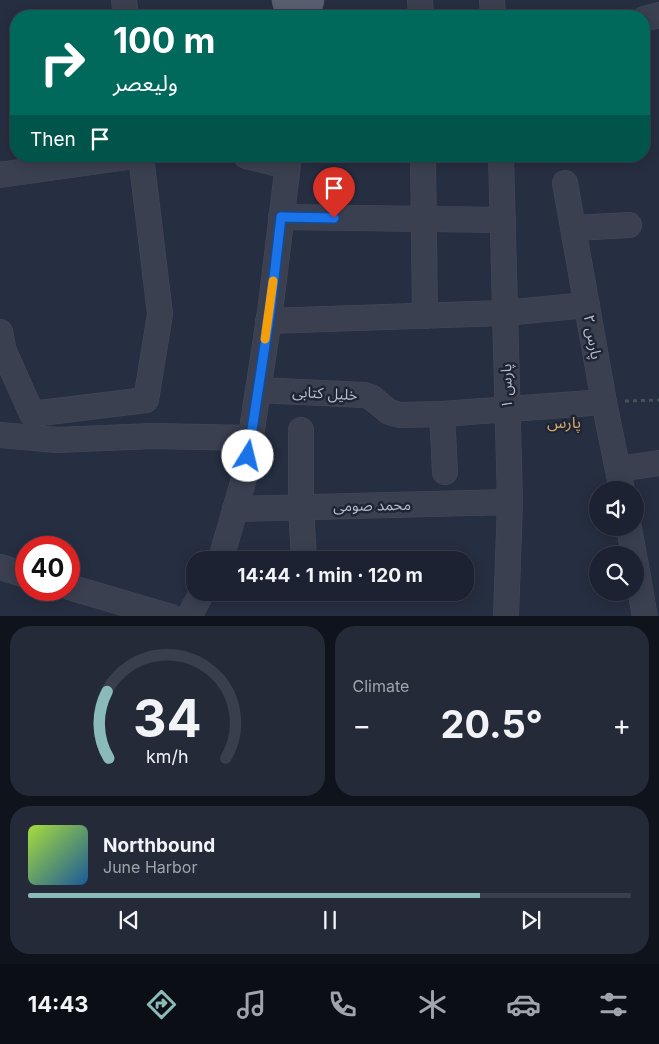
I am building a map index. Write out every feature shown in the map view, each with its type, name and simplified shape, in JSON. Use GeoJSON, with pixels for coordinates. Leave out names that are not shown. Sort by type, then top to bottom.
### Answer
{"type":"FeatureCollection","features":[{"type":"Feature","properties":{"kind":"street"},"geometry":{"type":"LineString","coordinates":[[0,175],[92,162]]}},
{"type":"Feature","properties":{"kind":"street"},"geometry":{"type":"LineString","coordinates":[[0,332],[4,351],[32,414],[146,400],[160,314],[142,162]]}},
{"type":"Feature","properties":{"kind":"street"},"geometry":{"type":"LineString","coordinates":[[223,551],[245,475],[268,321],[288,162]]}},
{"type":"Feature","properties":{"kind":"street"},"geometry":{"type":"LineString","coordinates":[[423,162],[425,316]]}},
{"type":"Feature","properties":{"kind":"street","name":"پارس ۱"},"geometry":{"type":"LineString","coordinates":[[501,162],[506,409],[510,502],[506,616]]}},
{"type":"Feature","properties":{"kind":"street","name":"پارس ۲"},"geometry":{"type":"LineString","coordinates":[[565,183],[604,402],[620,480]]}},
{"type":"Feature","properties":{"kind":"street"},"geometry":{"type":"LineString","coordinates":[[281,217],[503,220]]}},
{"type":"Feature","properties":{"kind":"street"},"geometry":{"type":"LineString","coordinates":[[574,228],[629,225]]}},
{"type":"Feature","properties":{"kind":"street"},"geometry":{"type":"LineString","coordinates":[[268,321],[504,313],[587,305]]}},
{"type":"Feature","properties":{"kind":"street","name":"خلیل کتابی"},"geometry":{"type":"LineString","coordinates":[[258,390],[364,394],[371,397],[389,412],[400,415],[442,414],[604,402]]}},
{"type":"Feature","properties":{"kind":"street"},"geometry":{"type":"LineString","coordinates":[[442,414],[445,472]]}},
{"type":"Feature","properties":{"kind":"street"},"geometry":{"type":"LineString","coordinates":[[301,430],[301,507],[303,551]]}},
{"type":"Feature","properties":{"kind":"street"},"geometry":{"type":"LineString","coordinates":[[0,435],[57,440],[153,436],[250,438]]}},
{"type":"Feature","properties":{"kind":"street"},"geometry":{"type":"LineString","coordinates":[[620,480],[659,463]]}},
{"type":"Feature","properties":{"kind":"street","name":"محمد صومی"},"geometry":{"type":"LineString","coordinates":[[235,509],[510,502]]}},
{"type":"Feature","properties":{"kind":"street"},"geometry":{"type":"LineString","coordinates":[[0,567],[15,572]]}},
{"type":"Feature","properties":{"kind":"street"},"geometry":{"type":"LineString","coordinates":[[644,577],[650,589],[645,616]]}},
{"type":"Feature","properties":{"kind":"street"},"geometry":{"type":"LineString","coordinates":[[80,590],[171,616]]}},
{"type":"Feature","properties":{"kind":"street"},"geometry":{"type":"LineString","coordinates":[[188,616],[197,601]]}},
{"type":"Feature","properties":{"kind":"path"},"geometry":{"type":"LineString","coordinates":[[604,402],[659,400]]}},
{"type":"Feature","properties":{"kind":"slow traffic"},"geometry":{"type":"LineString","coordinates":[[265,339],[273,281]]}},
{"type":"Feature","properties":{"kind":"district","name":"پارس"},"geometry":{"type":"Point","coordinates":[564,422]}},
{"type":"Feature","properties":{"kind":"route"},"geometry":{"type":"LineString","coordinates":[[248,456],[270,312],[281,217],[334,218]]}}]}
